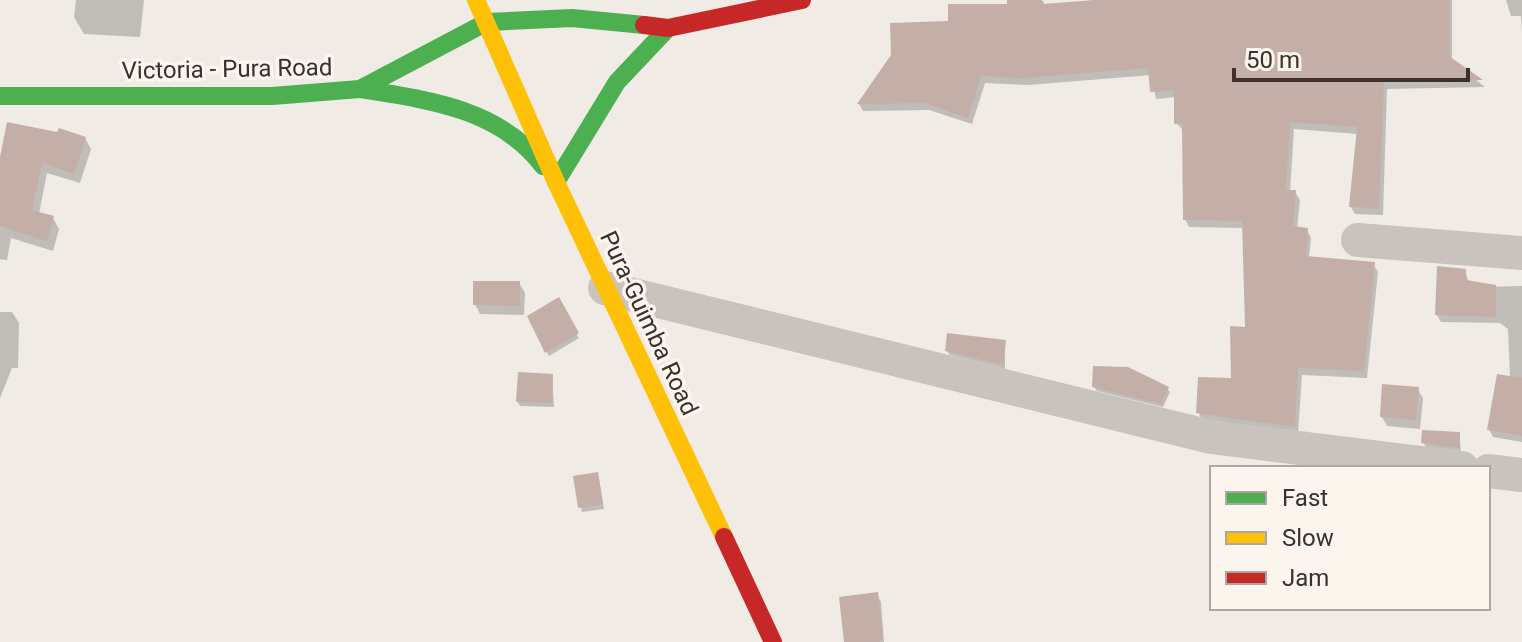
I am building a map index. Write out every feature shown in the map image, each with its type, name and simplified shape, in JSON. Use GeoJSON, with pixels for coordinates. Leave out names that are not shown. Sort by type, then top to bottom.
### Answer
{"type":"FeatureCollection","features":[{"type":"Feature","properties":{"kind":"main road","name":"Pura-Guimba Road"},"geometry":{"type":"LineString","coordinates":[[476,0],[605,288],[773,642]]}},
{"type":"Feature","properties":{"kind":"main road"},"geometry":{"type":"LineString","coordinates":[[487,22],[572,18],[668,28],[802,0]]}},
{"type":"Feature","properties":{"kind":"main road","name":"Victoria - Pura Road"},"geometry":{"type":"LineString","coordinates":[[0,96],[272,96],[360,89],[487,22]]}},
{"type":"Feature","properties":{"kind":"main road"},"geometry":{"type":"LineString","coordinates":[[360,89],[423,99],[490,121],[521,139],[556,182],[617,82],[668,28]]}},
{"type":"Feature","properties":{"kind":"street"},"geometry":{"type":"LineString","coordinates":[[1358,240],[1522,253]]}},
{"type":"Feature","properties":{"kind":"street"},"geometry":{"type":"LineString","coordinates":[[605,288],[1211,437],[1446,466]]}},
{"type":"Feature","properties":{"kind":"street"},"geometry":{"type":"LineString","coordinates":[[1490,471],[1522,475]]}},
{"type":"Feature","properties":{"kind":"building"},"geometry":{"type":"Polygon","coordinates":[[[1007,0],[1042,0],[1042,4],[1096,0],[1449,0],[1449,56],[1483,80],[1384,81],[1379,208],[1349,207],[1357,127],[1290,122],[1286,190],[1296,190],[1293,226],[1308,228],[1306,256],[1375,262],[1364,371],[1298,368],[1295,427],[1196,413],[1198,377],[1231,378],[1230,326],[1245,327],[1242,221],[1183,220],[1182,123],[1174,124],[1174,90],[1150,92],[1148,68],[1024,78],[981,76],[968,118],[924,103],[857,104],[891,55],[890,23],[948,21],[948,4],[1007,4],[1007,0]]]}},
{"type":"Feature","properties":{"kind":"building"},"geometry":{"type":"Polygon","coordinates":[[[7,122],[57,132],[59,128],[86,137],[74,174],[42,163],[32,210],[54,216],[47,241],[0,226],[0,157],[7,122]]]}},
{"type":"Feature","properties":{"kind":"building"},"geometry":{"type":"Polygon","coordinates":[[[1437,266],[1466,269],[1466,280],[1496,285],[1496,317],[1435,315],[1437,266]]]}},
{"type":"Feature","properties":{"kind":"building"},"geometry":{"type":"Polygon","coordinates":[[[473,281],[520,281],[520,306],[473,305],[473,281]]]}},
{"type":"Feature","properties":{"kind":"building"},"geometry":{"type":"Polygon","coordinates":[[[559,297],[579,333],[545,353],[527,316],[559,297]]]}},
{"type":"Feature","properties":{"kind":"building"},"geometry":{"type":"Polygon","coordinates":[[[947,333],[1006,340],[1003,365],[945,351],[947,333]]]}},
{"type":"Feature","properties":{"kind":"building"},"geometry":{"type":"Polygon","coordinates":[[[1093,366],[1128,367],[1169,387],[1161,404],[1092,387],[1093,366]]]}},
{"type":"Feature","properties":{"kind":"building"},"geometry":{"type":"Polygon","coordinates":[[[518,372],[553,374],[552,403],[516,402],[518,372]]]}},
{"type":"Feature","properties":{"kind":"building"},"geometry":{"type":"Polygon","coordinates":[[[1497,374],[1522,378],[1522,436],[1487,430],[1497,374]]]}},
{"type":"Feature","properties":{"kind":"building"},"geometry":{"type":"Polygon","coordinates":[[[1382,384],[1419,387],[1416,420],[1380,417],[1382,384]]]}},
{"type":"Feature","properties":{"kind":"building"},"geometry":{"type":"Polygon","coordinates":[[[1422,430],[1460,432],[1460,448],[1421,443],[1422,430]]]}},
{"type":"Feature","properties":{"kind":"building"},"geometry":{"type":"Polygon","coordinates":[[[598,472],[603,504],[578,508],[573,476],[598,472]]]}},
{"type":"Feature","properties":{"kind":"building"},"geometry":{"type":"Polygon","coordinates":[[[878,592],[883,639],[879,642],[844,642],[839,597],[878,592]]]}},
{"type":"Feature","properties":{"kind":"traffic: fast"},"geometry":{"type":"LineString","coordinates":[[0,96],[272,96],[360,89],[487,22],[572,18],[644,25]]}},
{"type":"Feature","properties":{"kind":"traffic: fast"},"geometry":{"type":"LineString","coordinates":[[556,182],[617,82],[668,28]]}},
{"type":"Feature","properties":{"kind":"traffic: fast"},"geometry":{"type":"LineString","coordinates":[[360,89],[436,103],[484,119],[525,146],[543,166]]}},
{"type":"Feature","properties":{"kind":"traffic: slow"},"geometry":{"type":"LineString","coordinates":[[476,0],[556,182],[724,537]]}},
{"type":"Feature","properties":{"kind":"traffic: jam"},"geometry":{"type":"LineString","coordinates":[[644,25],[668,28],[802,0]]}},
{"type":"Feature","properties":{"kind":"traffic: jam"},"geometry":{"type":"LineString","coordinates":[[724,537],[773,642]]}}]}
